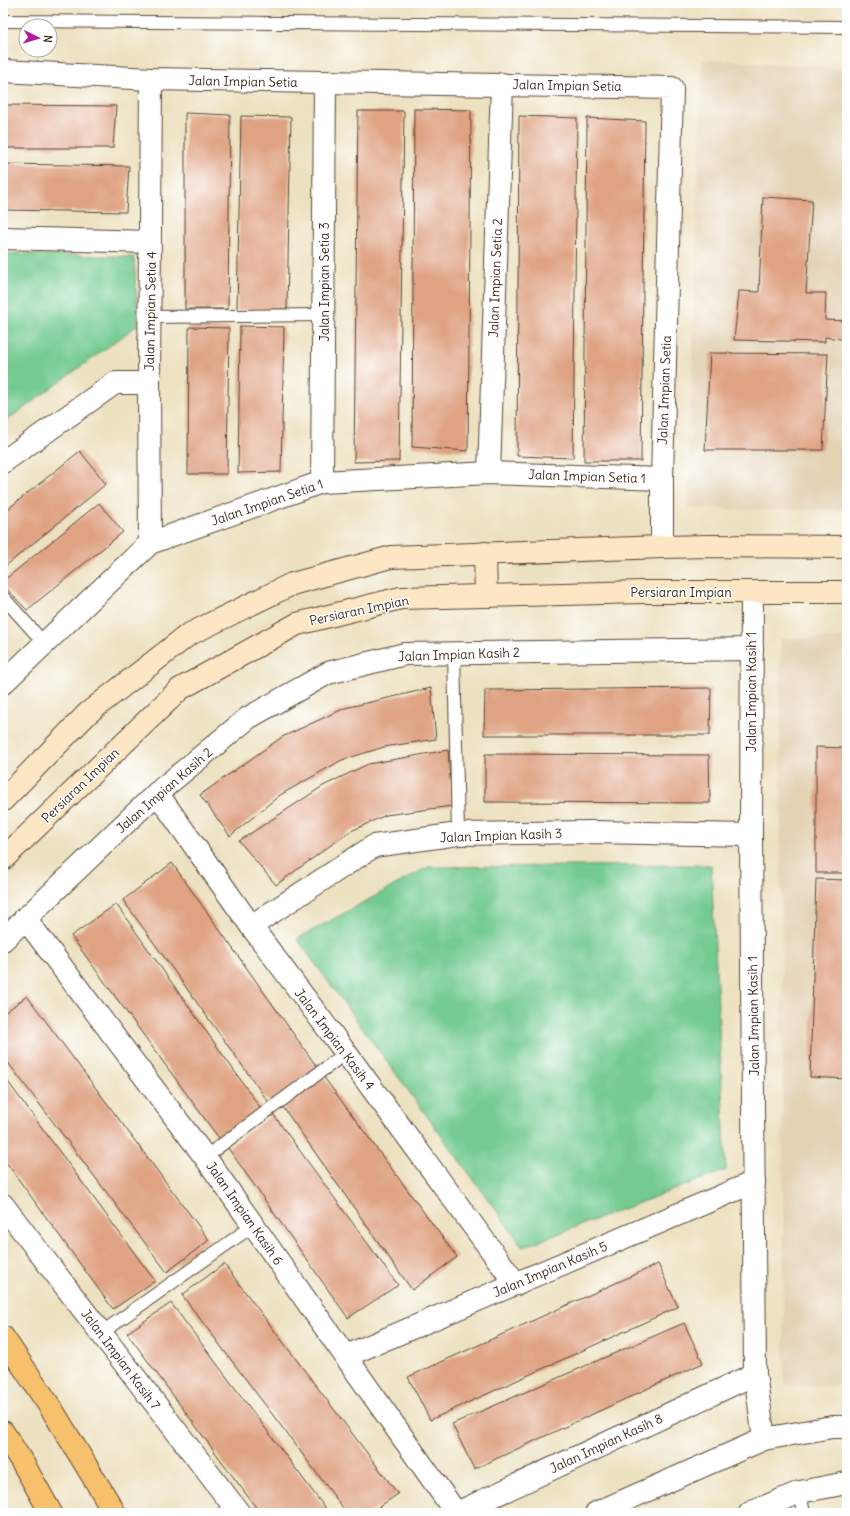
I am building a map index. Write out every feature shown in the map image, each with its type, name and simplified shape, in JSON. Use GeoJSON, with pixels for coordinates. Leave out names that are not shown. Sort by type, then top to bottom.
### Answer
{"type":"FeatureCollection","features":[{"type":"Feature","properties":{"kind":"highway"},"geometry":{"type":"LineString","coordinates":[[3,1337],[52,1408],[115,1513]]}},
{"type":"Feature","properties":{"kind":"highway"},"geometry":{"type":"LineString","coordinates":[[3,1432],[24,1465],[51,1513]]}},
{"type":"Feature","properties":{"kind":"street","name":"Jalan Impian Setia"},"geometry":{"type":"LineString","coordinates":[[3,71],[151,79],[672,88],[662,479],[662,547]]}},
{"type":"Feature","properties":{"kind":"street","name":"Jalan Impian Setia 4"},"geometry":{"type":"LineString","coordinates":[[150,543],[149,383],[151,79]]}},
{"type":"Feature","properties":{"kind":"street","name":"Jalan Impian Setia 3"},"geometry":{"type":"LineString","coordinates":[[322,482],[325,82]]}},
{"type":"Feature","properties":{"kind":"street","name":"Jalan Impian Setia 2"},"geometry":{"type":"LineString","coordinates":[[489,473],[502,84]]}},
{"type":"Feature","properties":{"kind":"street"},"geometry":{"type":"LineString","coordinates":[[3,238],[150,242]]}},
{"type":"Feature","properties":{"kind":"street"},"geometry":{"type":"LineString","coordinates":[[3,462],[115,383],[149,383]]}},
{"type":"Feature","properties":{"kind":"street","name":"Jalan Impian Setia 1"},"geometry":{"type":"LineString","coordinates":[[3,683],[150,543],[322,482],[489,473],[662,479]]}},
{"type":"Feature","properties":{"kind":"street"},"geometry":{"type":"LineString","coordinates":[[3,800],[88,713],[188,635],[292,584],[390,557],[710,546],[847,548]]}},
{"type":"Feature","properties":{"kind":"street"},"geometry":{"type":"LineString","coordinates":[[485,553],[486,596]]}},
{"type":"Feature","properties":{"kind":"street","name":"Persiaran Impian"},"geometry":{"type":"LineString","coordinates":[[3,858],[180,689],[297,624],[402,598],[643,592],[847,592]]}},
{"type":"Feature","properties":{"kind":"street","name":"Jalan Impian Kasih 1"},"geometry":{"type":"LineString","coordinates":[[752,592],[751,835],[755,1374],[764,1440]]}},
{"type":"Feature","properties":{"kind":"street","name":"Jalan Impian Kasih 2"},"geometry":{"type":"LineString","coordinates":[[3,940],[156,793],[248,718],[328,673],[404,654],[454,652],[752,649]]}},
{"type":"Feature","properties":{"kind":"street","name":"Jalan Impian Kasih 4"},"geometry":{"type":"LineString","coordinates":[[156,793],[251,926],[516,1284]]}},
{"type":"Feature","properties":{"kind":"street","name":"Jalan Impian Kasih 3"},"geometry":{"type":"LineString","coordinates":[[251,926],[374,846],[458,834],[592,832],[751,835]]}},
{"type":"Feature","properties":{"kind":"street","name":"Jalan Impian Kasih 6"},"geometry":{"type":"LineString","coordinates":[[25,918],[205,1157],[457,1513]]}},
{"type":"Feature","properties":{"kind":"street","name":"Jalan Impian Kasih 5"},"geometry":{"type":"LineString","coordinates":[[346,1356],[754,1182]]}},
{"type":"Feature","properties":{"kind":"street","name":"Jalan Impian Kasih 7"},"geometry":{"type":"LineString","coordinates":[[3,1205],[239,1513]]}},
{"type":"Feature","properties":{"kind":"street","name":"Jalan Impian Kasih 8"},"geometry":{"type":"LineString","coordinates":[[457,1513],[755,1374]]}},
{"type":"Feature","properties":{"kind":"street"},"geometry":{"type":"LineString","coordinates":[[596,1513],[764,1440],[832,1427],[847,1427]]}},
{"type":"Feature","properties":{"kind":"street"},"geometry":{"type":"LineString","coordinates":[[750,1513],[800,1492],[847,1483]]}},
{"type":"Feature","properties":{"kind":"lane"},"geometry":{"type":"LineString","coordinates":[[3,21],[847,27]]}},
{"type":"Feature","properties":{"kind":"lane"},"geometry":{"type":"LineString","coordinates":[[150,317],[324,315]]}},
{"type":"Feature","properties":{"kind":"lane"},"geometry":{"type":"LineString","coordinates":[[3,597],[44,643]]}},
{"type":"Feature","properties":{"kind":"lane"},"geometry":{"type":"LineString","coordinates":[[454,652],[458,834]]}},
{"type":"Feature","properties":{"kind":"lane"},"geometry":{"type":"LineString","coordinates":[[205,1157],[346,1053]]}},
{"type":"Feature","properties":{"kind":"lane"},"geometry":{"type":"LineString","coordinates":[[101,1333],[254,1225]]}},
{"type":"Feature","properties":{"kind":"lane"},"geometry":{"type":"LineString","coordinates":[[800,1492],[804,1513]]}},
{"type":"Feature","properties":{"kind":"shaded area"},"geometry":{"type":"Polygon","coordinates":[[[702,59],[847,69],[847,510],[688,509],[702,59]]]}},
{"type":"Feature","properties":{"kind":"shaded area"},"geometry":{"type":"Polygon","coordinates":[[[847,638],[847,1387],[784,1385],[780,639],[847,638]]]}},
{"type":"Feature","properties":{"kind":"green space"},"geometry":{"type":"Polygon","coordinates":[[[3,253],[134,257],[138,325],[3,423],[3,253]]]}},
{"type":"Feature","properties":{"kind":"green space"},"geometry":{"type":"Polygon","coordinates":[[[711,865],[726,1170],[523,1247],[297,939],[428,867],[711,865]]]}},
{"type":"Feature","properties":{"kind":"building"},"geometry":{"type":"Polygon","coordinates":[[[3,105],[116,106],[113,148],[3,148],[3,105]]]}},
{"type":"Feature","properties":{"kind":"building"},"geometry":{"type":"Polygon","coordinates":[[[414,109],[471,110],[468,451],[412,447],[414,109]]]}},
{"type":"Feature","properties":{"kind":"building"},"geometry":{"type":"Polygon","coordinates":[[[358,111],[404,111],[399,461],[354,462],[358,111]]]}},
{"type":"Feature","properties":{"kind":"building"},"geometry":{"type":"Polygon","coordinates":[[[185,113],[230,115],[228,309],[185,309],[185,113]]]}},
{"type":"Feature","properties":{"kind":"building"},"geometry":{"type":"Polygon","coordinates":[[[241,116],[291,117],[287,309],[237,310],[241,116]]]}},
{"type":"Feature","properties":{"kind":"building"},"geometry":{"type":"Polygon","coordinates":[[[519,116],[577,118],[573,458],[517,456],[519,116]]]}},
{"type":"Feature","properties":{"kind":"building"},"geometry":{"type":"Polygon","coordinates":[[[587,118],[645,121],[641,461],[584,461],[587,118]]]}},
{"type":"Feature","properties":{"kind":"building"},"geometry":{"type":"Polygon","coordinates":[[[3,164],[129,166],[126,212],[3,210],[3,164]]]}},
{"type":"Feature","properties":{"kind":"building"},"geometry":{"type":"Polygon","coordinates":[[[763,197],[812,200],[806,293],[826,293],[825,320],[847,321],[847,340],[825,337],[825,342],[734,340],[739,291],[759,292],[763,197]]]}},
{"type":"Feature","properties":{"kind":"building"},"geometry":{"type":"Polygon","coordinates":[[[240,326],[284,327],[281,472],[238,473],[240,326]]]}},
{"type":"Feature","properties":{"kind":"building"},"geometry":{"type":"Polygon","coordinates":[[[189,327],[229,328],[227,474],[188,474],[189,327]]]}},
{"type":"Feature","properties":{"kind":"building"},"geometry":{"type":"Polygon","coordinates":[[[710,353],[828,354],[823,450],[705,450],[710,353]]]}},
{"type":"Feature","properties":{"kind":"building"},"geometry":{"type":"Polygon","coordinates":[[[80,451],[106,484],[3,568],[3,513],[80,451]]]}},
{"type":"Feature","properties":{"kind":"building"},"geometry":{"type":"Polygon","coordinates":[[[99,503],[123,532],[27,610],[3,585],[3,581],[99,503]]]}},
{"type":"Feature","properties":{"kind":"building"},"geometry":{"type":"Polygon","coordinates":[[[431,688],[436,739],[384,747],[342,760],[280,795],[230,836],[200,795],[282,737],[345,708],[431,688]]]}},
{"type":"Feature","properties":{"kind":"building"},"geometry":{"type":"Polygon","coordinates":[[[711,688],[710,735],[484,735],[485,690],[711,688]]]}},
{"type":"Feature","properties":{"kind":"building"},"geometry":{"type":"Polygon","coordinates":[[[816,747],[847,748],[847,873],[816,873],[816,747]]]}},
{"type":"Feature","properties":{"kind":"building"},"geometry":{"type":"Polygon","coordinates":[[[448,750],[452,806],[386,815],[349,832],[276,885],[239,841],[323,786],[368,764],[448,750]]]}},
{"type":"Feature","properties":{"kind":"building"},"geometry":{"type":"Polygon","coordinates":[[[485,754],[709,755],[710,803],[485,802],[485,754]]]}},
{"type":"Feature","properties":{"kind":"building"},"geometry":{"type":"Polygon","coordinates":[[[172,863],[317,1067],[270,1104],[123,900],[172,863]]]}},
{"type":"Feature","properties":{"kind":"building"},"geometry":{"type":"Polygon","coordinates":[[[816,879],[847,880],[847,1079],[810,1077],[816,879]]]}},
{"type":"Feature","properties":{"kind":"building"},"geometry":{"type":"Polygon","coordinates":[[[116,904],[262,1110],[221,1141],[71,936],[116,904]]]}},
{"type":"Feature","properties":{"kind":"building"},"geometry":{"type":"Polygon","coordinates":[[[27,996],[209,1240],[167,1272],[3,1056],[3,1014],[27,996]]]}},
{"type":"Feature","properties":{"kind":"building"},"geometry":{"type":"Polygon","coordinates":[[[3,1075],[155,1281],[113,1309],[3,1158],[3,1075]]]}},
{"type":"Feature","properties":{"kind":"building"},"geometry":{"type":"Polygon","coordinates":[[[323,1076],[457,1257],[412,1290],[283,1107],[323,1076]]]}},
{"type":"Feature","properties":{"kind":"building"},"geometry":{"type":"Polygon","coordinates":[[[273,1114],[398,1285],[348,1318],[228,1148],[273,1114]]]}},
{"type":"Feature","properties":{"kind":"building"},"geometry":{"type":"Polygon","coordinates":[[[224,1264],[398,1494],[370,1513],[347,1513],[182,1295],[224,1264]]]}},
{"type":"Feature","properties":{"kind":"building"},"geometry":{"type":"Polygon","coordinates":[[[658,1264],[678,1307],[430,1420],[408,1377],[658,1264]]]}},
{"type":"Feature","properties":{"kind":"building"},"geometry":{"type":"Polygon","coordinates":[[[171,1303],[329,1513],[260,1513],[127,1333],[171,1303]]]}},
{"type":"Feature","properties":{"kind":"building"},"geometry":{"type":"Polygon","coordinates":[[[684,1323],[703,1363],[474,1469],[452,1424],[684,1323]]]}}]}
